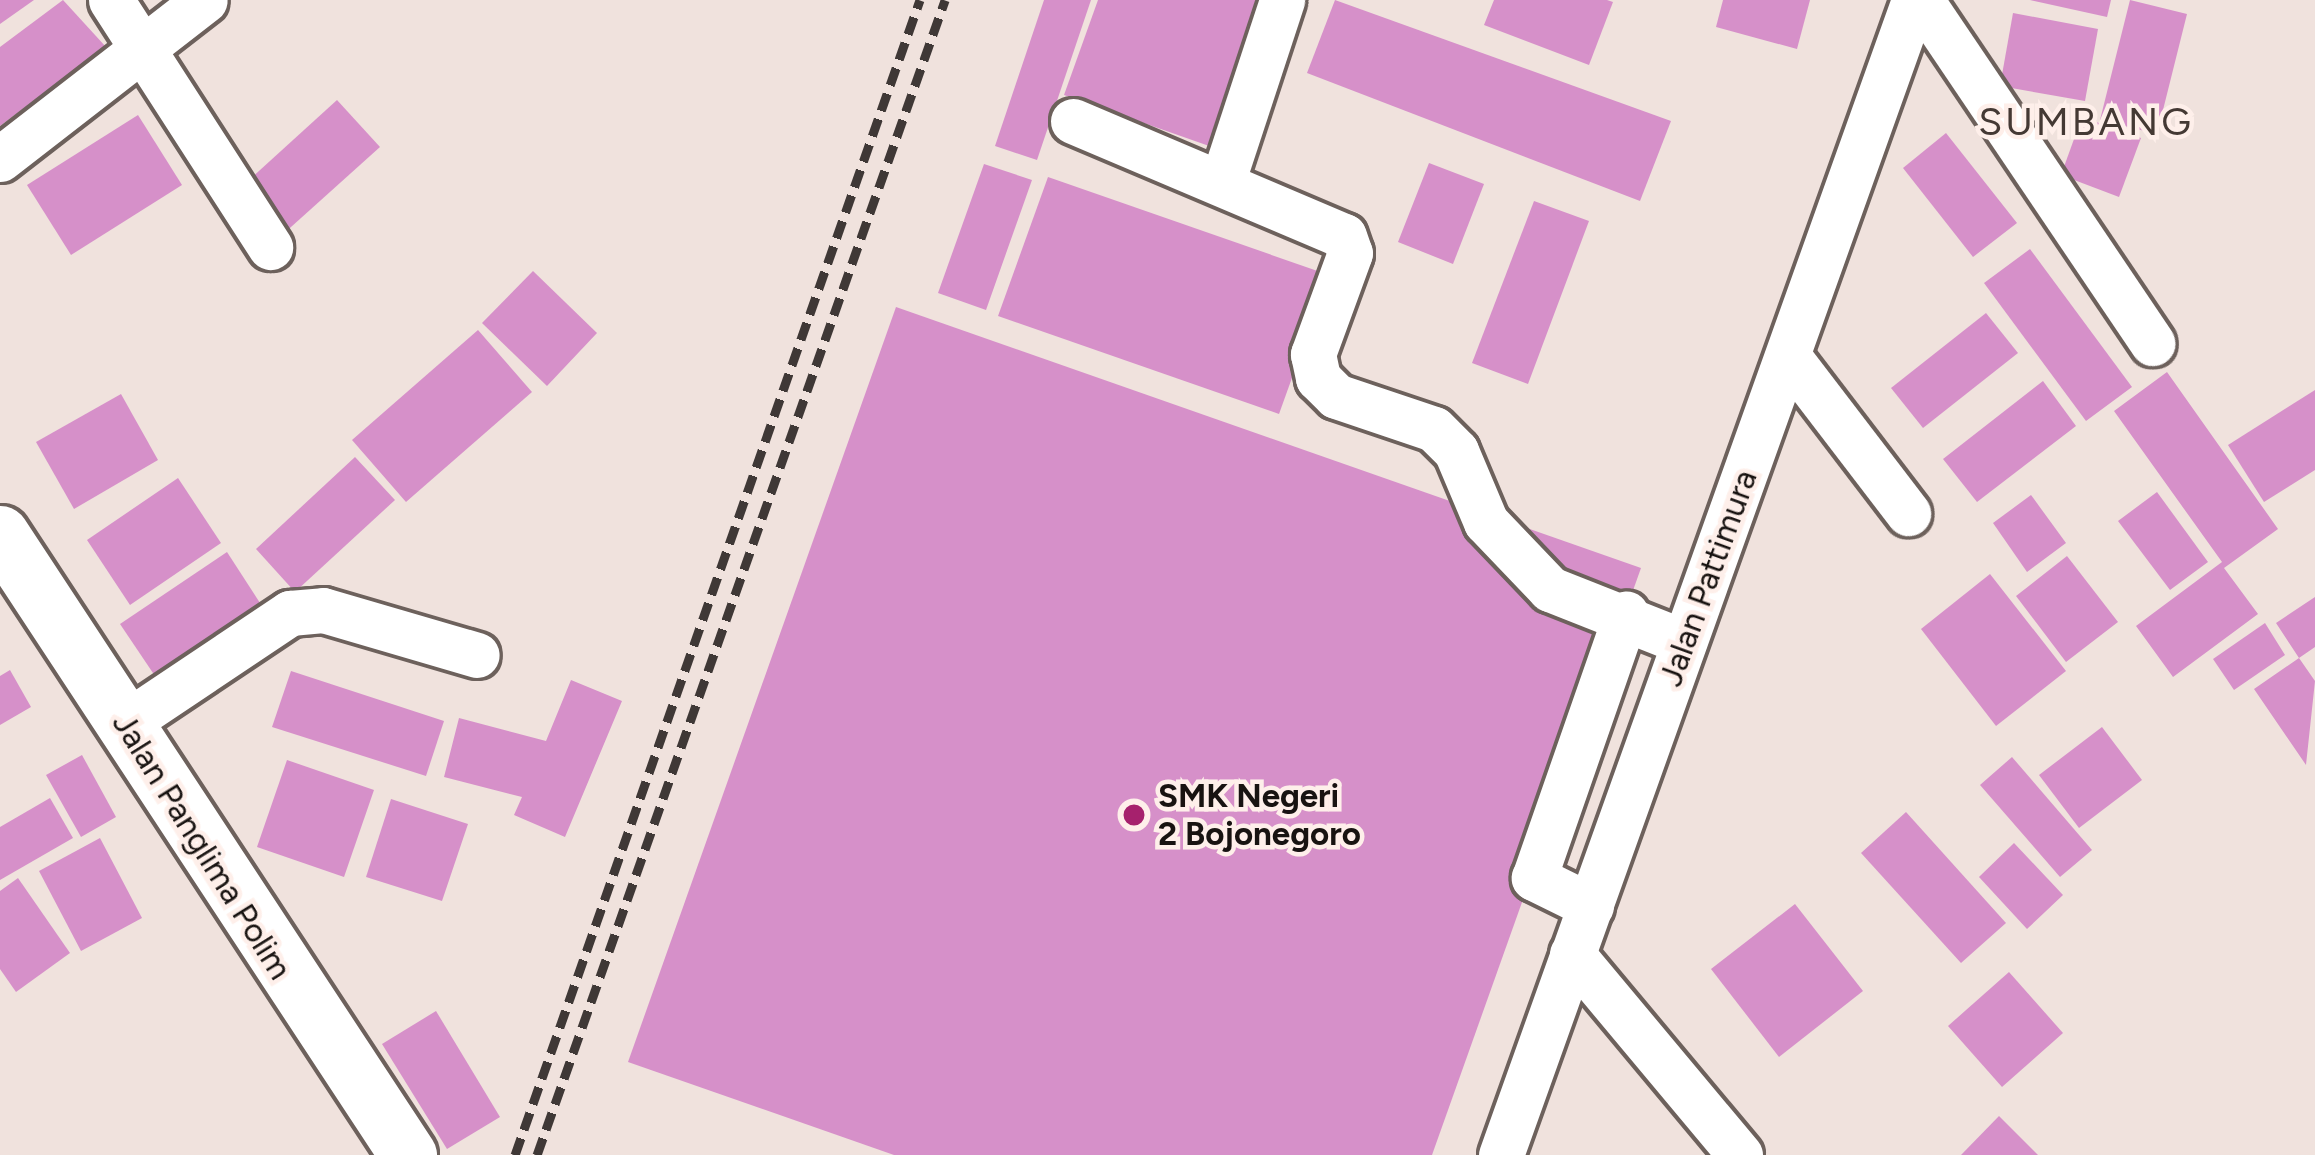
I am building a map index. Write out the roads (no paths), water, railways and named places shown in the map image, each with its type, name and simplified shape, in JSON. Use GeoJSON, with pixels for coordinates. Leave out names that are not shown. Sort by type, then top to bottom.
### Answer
{"type":"FeatureCollection","features":[{"type":"Feature","properties":{"kind":"main road","name":"Jalan Panglima Polim"},"geometry":{"type":"LineString","coordinates":[[0,534],[408,1155]]}},
{"type":"Feature","properties":{"kind":"street"},"geometry":{"type":"LineString","coordinates":[[111,0],[270,247]]}},
{"type":"Feature","properties":{"kind":"street"},"geometry":{"type":"LineString","coordinates":[[0,159],[205,0]]}},
{"type":"Feature","properties":{"kind":"street"},"geometry":{"type":"LineString","coordinates":[[1222,183],[1282,0]]}},
{"type":"Feature","properties":{"kind":"street"},"geometry":{"type":"LineString","coordinates":[[1917,0],[2152,343]]}},
{"type":"Feature","properties":{"kind":"street","name":"Jalan Pattimura"},"geometry":{"type":"LineString","coordinates":[[1501,1155],[1917,0]]}},
{"type":"Feature","properties":{"kind":"street"},"geometry":{"type":"LineString","coordinates":[[1073,121],[1344,236],[1350,253],[1313,353],[1318,378],[1336,396],[1434,429],[1518,566],[1684,642]]}},
{"type":"Feature","properties":{"kind":"street"},"geometry":{"type":"LineString","coordinates":[[1788,356],[1908,513]]}},
{"type":"Feature","properties":{"kind":"street"},"geometry":{"type":"LineString","coordinates":[[124,724],[290,613],[323,610],[477,655]]}},
{"type":"Feature","properties":{"kind":"street"},"geometry":{"type":"LineString","coordinates":[[1591,905],[1534,878],[1626,614]]}},
{"type":"Feature","properties":{"kind":"street"},"geometry":{"type":"LineString","coordinates":[[1572,955],[1740,1155]]}},
{"type":"Feature","properties":{"kind":"railway"},"geometry":{"type":"LineString","coordinates":[[515,1155],[920,0]]}},
{"type":"Feature","properties":{"kind":"railway"},"geometry":{"type":"LineString","coordinates":[[537,1155],[945,0]]}},
{"type":"Feature","properties":{"kind":"place","name":"SMK Negeri 2 Bojonegoro"},"geometry":{"type":"Point","coordinates":[1134,815]}},
{"type":"Feature","properties":{"kind":"district","name":"SUMBANG"},"geometry":{"type":"Point","coordinates":[2086,122]}}]}
